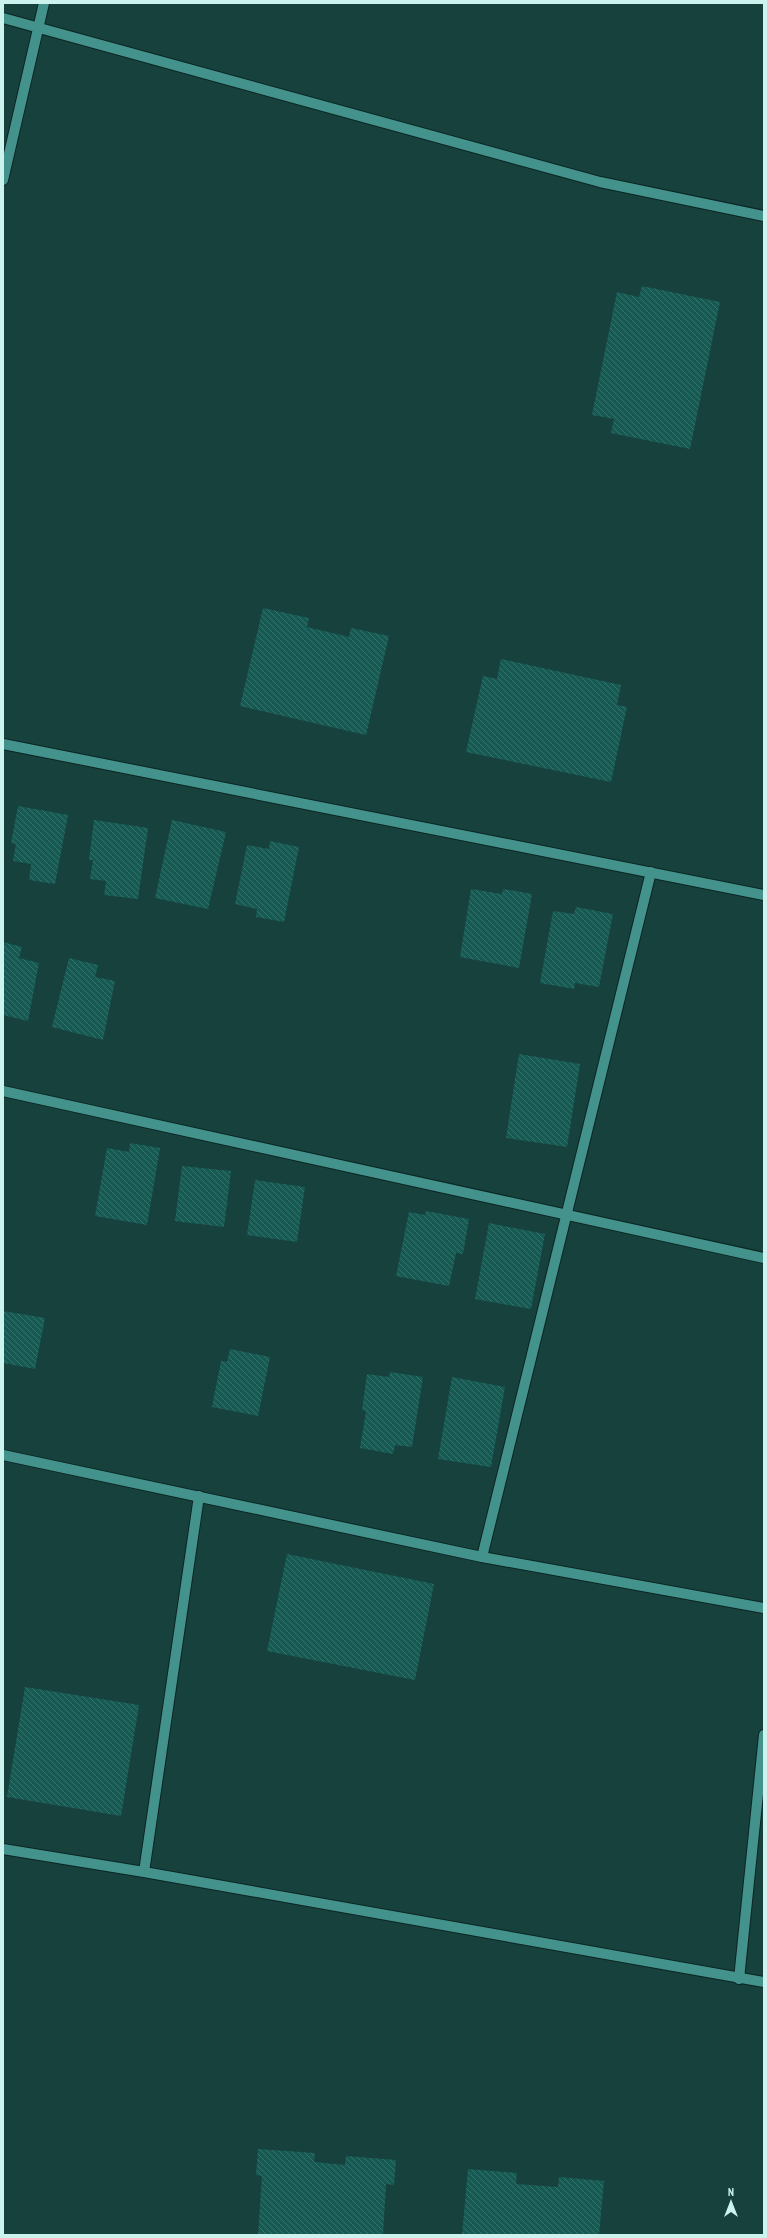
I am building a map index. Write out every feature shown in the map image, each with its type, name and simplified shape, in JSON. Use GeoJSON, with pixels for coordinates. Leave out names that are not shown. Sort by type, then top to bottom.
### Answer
{"type":"FeatureCollection","features":[{"type":"Feature","properties":{"kind":"street"},"geometry":{"type":"LineString","coordinates":[[3,180],[44,3]]}},
{"type":"Feature","properties":{"kind":"street"},"geometry":{"type":"LineString","coordinates":[[3,18],[600,182],[764,216]]}},
{"type":"Feature","properties":{"kind":"street"},"geometry":{"type":"LineString","coordinates":[[3,744],[764,894]]}},
{"type":"Feature","properties":{"kind":"street"},"geometry":{"type":"LineString","coordinates":[[482,1557],[568,1215],[651,872]]}},
{"type":"Feature","properties":{"kind":"street"},"geometry":{"type":"LineString","coordinates":[[3,1091],[764,1258]]}},
{"type":"Feature","properties":{"kind":"street"},"geometry":{"type":"LineString","coordinates":[[3,1455],[482,1557],[764,1608]]}},
{"type":"Feature","properties":{"kind":"street"},"geometry":{"type":"LineString","coordinates":[[144,1872],[198,1496]]}},
{"type":"Feature","properties":{"kind":"street"},"geometry":{"type":"LineString","coordinates":[[739,1979],[764,1735]]}},
{"type":"Feature","properties":{"kind":"street"},"geometry":{"type":"LineString","coordinates":[[3,1849],[144,1872],[739,1979],[764,1982]]}},
{"type":"Feature","properties":{"kind":"building"},"geometry":{"type":"Polygon","coordinates":[[[642,286],[720,302],[690,449],[611,433],[614,419],[592,415],[617,292],[639,297],[642,286]]]}},
{"type":"Feature","properties":{"kind":"building"},"geometry":{"type":"Polygon","coordinates":[[[263,608],[309,618],[307,627],[349,637],[351,628],[389,636],[366,735],[240,706],[263,608]]]}},
{"type":"Feature","properties":{"kind":"building"},"geometry":{"type":"Polygon","coordinates":[[[501,659],[621,685],[617,705],[627,707],[611,782],[466,752],[483,676],[497,679],[501,659]]]}},
{"type":"Feature","properties":{"kind":"building"},"geometry":{"type":"Polygon","coordinates":[[[18,806],[68,815],[55,884],[29,880],[31,864],[13,861],[16,844],[11,843],[18,806]]]}},
{"type":"Feature","properties":{"kind":"building"},"geometry":{"type":"Polygon","coordinates":[[[94,820],[148,828],[138,899],[104,895],[106,881],[90,879],[93,860],[89,860],[94,820]]]}},
{"type":"Feature","properties":{"kind":"building"},"geometry":{"type":"Polygon","coordinates":[[[172,820],[226,832],[208,909],[155,898],[172,820]]]}},
{"type":"Feature","properties":{"kind":"building"},"geometry":{"type":"Polygon","coordinates":[[[270,841],[299,847],[284,922],[256,917],[257,909],[235,904],[247,845],[269,849],[270,841]]]}},
{"type":"Feature","properties":{"kind":"building"},"geometry":{"type":"Polygon","coordinates":[[[471,889],[502,894],[503,889],[532,894],[519,968],[460,957],[471,889]]]}},
{"type":"Feature","properties":{"kind":"building"},"geometry":{"type":"Polygon","coordinates":[[[576,907],[613,914],[599,987],[575,983],[574,989],[540,983],[553,911],[574,914],[576,907]]]}},
{"type":"Feature","properties":{"kind":"building"},"geometry":{"type":"Polygon","coordinates":[[[3,942],[22,947],[19,958],[39,963],[28,1021],[3,1015],[3,942]]]}},
{"type":"Feature","properties":{"kind":"building"},"geometry":{"type":"Polygon","coordinates":[[[69,958],[98,965],[95,977],[115,981],[103,1040],[52,1027],[69,958]]]}},
{"type":"Feature","properties":{"kind":"building"},"geometry":{"type":"Polygon","coordinates":[[[519,1054],[580,1064],[567,1147],[506,1138],[519,1054]]]}},
{"type":"Feature","properties":{"kind":"building"},"geometry":{"type":"Polygon","coordinates":[[[130,1143],[160,1148],[147,1225],[95,1216],[107,1148],[129,1152],[130,1143]]]}},
{"type":"Feature","properties":{"kind":"building"},"geometry":{"type":"Polygon","coordinates":[[[182,1166],[231,1171],[224,1227],[175,1221],[182,1166]]]}},
{"type":"Feature","properties":{"kind":"building"},"geometry":{"type":"Polygon","coordinates":[[[255,1180],[305,1187],[297,1242],[247,1235],[255,1180]]]}},
{"type":"Feature","properties":{"kind":"building"},"geometry":{"type":"Polygon","coordinates":[[[426,1211],[469,1219],[463,1254],[456,1253],[449,1286],[396,1276],[409,1212],[425,1215],[426,1211]]]}},
{"type":"Feature","properties":{"kind":"building"},"geometry":{"type":"Polygon","coordinates":[[[489,1223],[545,1234],[531,1309],[475,1299],[489,1223]]]}},
{"type":"Feature","properties":{"kind":"building"},"geometry":{"type":"Polygon","coordinates":[[[3,1311],[45,1318],[35,1369],[3,1363],[3,1311]]]}},
{"type":"Feature","properties":{"kind":"building"},"geometry":{"type":"Polygon","coordinates":[[[230,1349],[270,1357],[258,1416],[212,1407],[221,1361],[227,1362],[230,1349]]]}},
{"type":"Feature","properties":{"kind":"building"},"geometry":{"type":"Polygon","coordinates":[[[390,1372],[423,1377],[412,1447],[395,1445],[393,1454],[360,1448],[366,1411],[362,1410],[367,1374],[389,1377],[390,1372]]]}},
{"type":"Feature","properties":{"kind":"building"},"geometry":{"type":"Polygon","coordinates":[[[452,1377],[505,1387],[491,1467],[438,1459],[452,1377]]]}},
{"type":"Feature","properties":{"kind":"building"},"geometry":{"type":"Polygon","coordinates":[[[287,1554],[434,1584],[415,1680],[267,1651],[287,1554]]]}},
{"type":"Feature","properties":{"kind":"building"},"geometry":{"type":"Polygon","coordinates":[[[25,1687],[139,1705],[121,1816],[7,1797],[25,1687]]]}},
{"type":"Feature","properties":{"kind":"building"},"geometry":{"type":"Polygon","coordinates":[[[258,2149],[315,2153],[314,2162],[345,2165],[346,2156],[396,2160],[394,2185],[386,2184],[383,2235],[258,2235],[262,2176],[256,2175],[258,2149]]]}},
{"type":"Feature","properties":{"kind":"building"},"geometry":{"type":"Polygon","coordinates":[[[468,2169],[517,2173],[516,2184],[558,2187],[559,2177],[604,2181],[599,2235],[462,2235],[468,2169]]]}}]}
